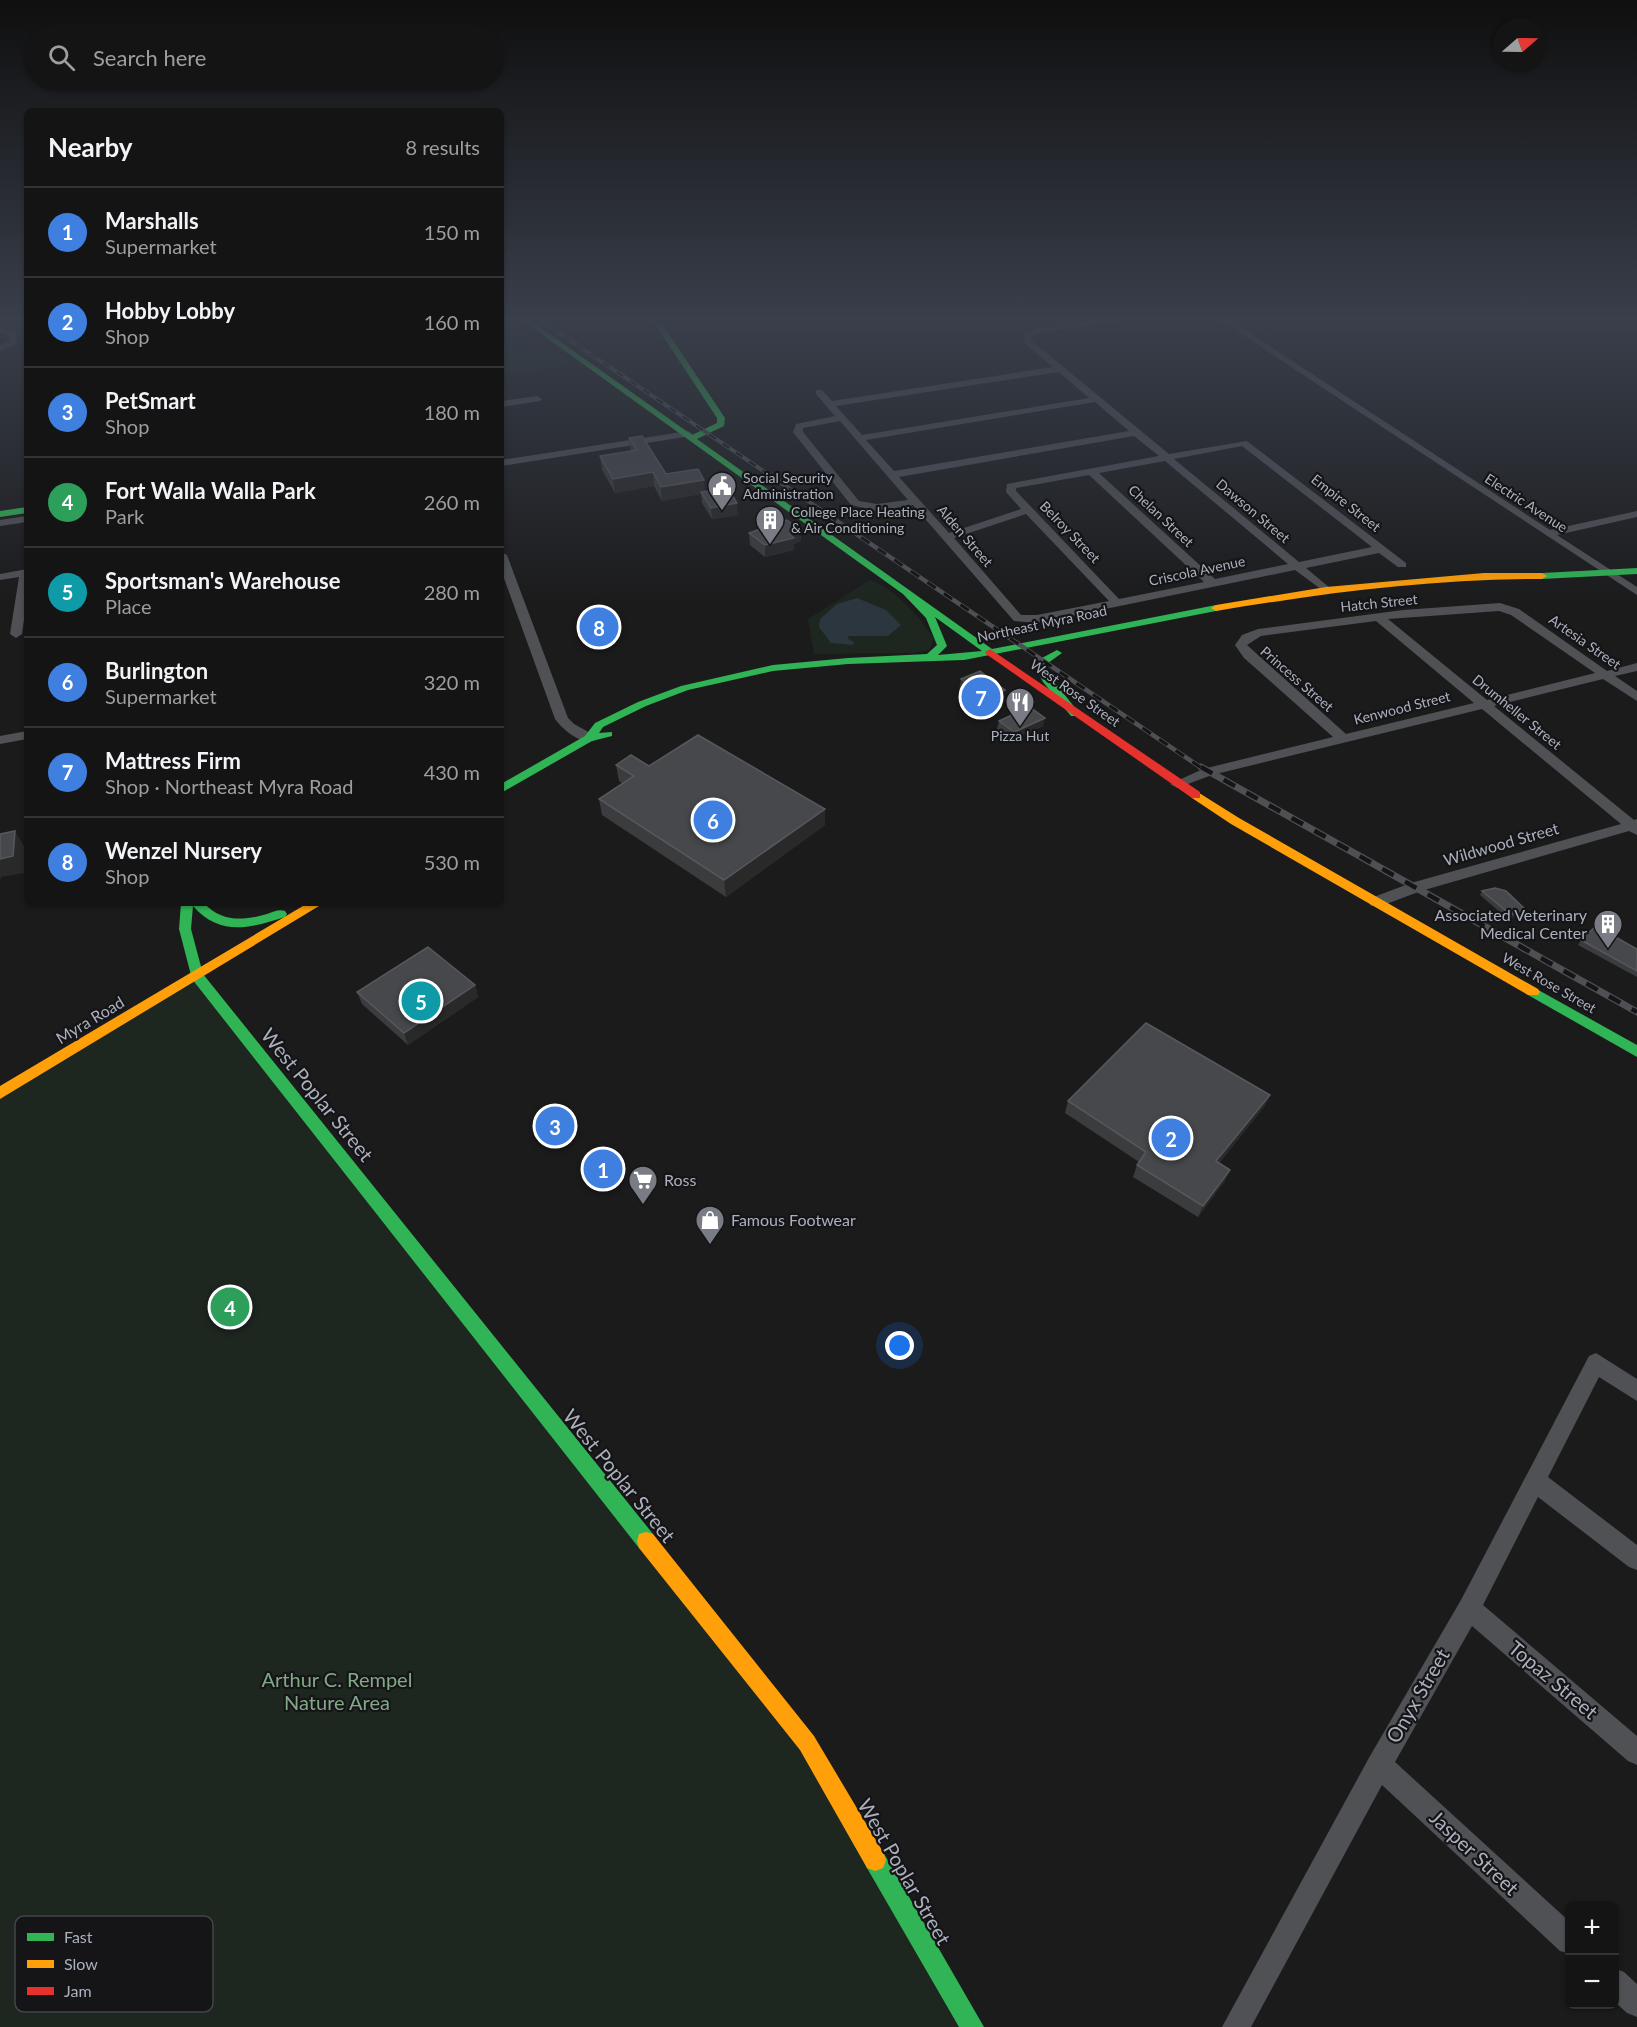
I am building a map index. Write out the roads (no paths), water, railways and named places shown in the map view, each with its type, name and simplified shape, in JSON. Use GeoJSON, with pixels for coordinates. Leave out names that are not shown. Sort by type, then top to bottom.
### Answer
{"type":"FeatureCollection","features":[{"type":"Feature","properties":{"kind":"main road","name":"West Rose Street"},"geometry":{"type":"LineString","coordinates":[[657,413],[1075,714],[1177,784],[1235,821],[1637,1052]]}},
{"type":"Feature","properties":{"kind":"main road"},"geometry":{"type":"LineString","coordinates":[[690,436],[717,428],[721,424],[721,418],[717,413]]}},
{"type":"Feature","properties":{"kind":"main road"},"geometry":{"type":"LineString","coordinates":[[0,514],[24,510]]}},
{"type":"Feature","properties":{"kind":"main road","name":"Northeast Myra Road"},"geometry":{"type":"LineString","coordinates":[[589,738],[599,725],[642,704],[729,677],[813,663],[940,659],[990,652],[1153,618],[1326,590],[1484,576],[1516,578],[1637,571]]}},
{"type":"Feature","properties":{"kind":"main road","name":"Northeast Myra Road"},"geometry":{"type":"LineString","coordinates":[[962,671],[1006,664],[1280,606],[1391,593],[1494,585],[1516,578]]}},
{"type":"Feature","properties":{"kind":"main road"},"geometry":{"type":"LineString","coordinates":[[901,661],[930,657],[942,646],[930,617],[905,591]]}},
{"type":"Feature","properties":{"kind":"main road"},"geometry":{"type":"LineString","coordinates":[[1057,653],[1044,662],[1041,668],[1047,680],[1075,714]]}},
{"type":"Feature","properties":{"kind":"main road","name":"Northeast Myra Road"},"geometry":{"type":"LineString","coordinates":[[504,787],[589,738],[612,733],[649,714],[681,702],[733,687],[813,675],[878,674]]}},
{"type":"Feature","properties":{"kind":"main road"},"geometry":{"type":"LineString","coordinates":[[187,906],[185,929],[197,976],[312,906]]}},
{"type":"Feature","properties":{"kind":"main road"},"geometry":{"type":"LineString","coordinates":[[199,906],[211,921],[231,925],[254,922],[307,906]]}},
{"type":"Feature","properties":{"kind":"main road","name":"Myra Road"},"geometry":{"type":"LineString","coordinates":[[0,1093],[197,976]]}},
{"type":"Feature","properties":{"kind":"main road","name":"West Poplar Street"},"geometry":{"type":"LineString","coordinates":[[197,976],[807,1743],[972,2027]]}},
{"type":"Feature","properties":{"kind":"street","name":"Alden Street"},"geometry":{"type":"LineString","coordinates":[[837,413],[1018,618]]}},
{"type":"Feature","properties":{"kind":"street"},"geometry":{"type":"LineString","coordinates":[[859,438],[1014,413]]}},
{"type":"Feature","properties":{"kind":"street","name":"Dawson Street"},"geometry":{"type":"LineString","coordinates":[[1114,413],[1326,590]]}},
{"type":"Feature","properties":{"kind":"street","name":"Electric Avenue"},"geometry":{"type":"LineString","coordinates":[[1365,413],[1637,592]]}},
{"type":"Feature","properties":{"kind":"street"},"geometry":{"type":"LineString","coordinates":[[842,418],[807,423],[799,426],[798,432],[855,503],[863,507],[875,508],[915,502]]}},
{"type":"Feature","properties":{"kind":"street"},"geometry":{"type":"LineString","coordinates":[[891,475],[1138,432]]}},
{"type":"Feature","properties":{"kind":"street"},"geometry":{"type":"LineString","coordinates":[[504,463],[690,436]]}},
{"type":"Feature","properties":{"kind":"street","name":"Empire Street"},"geometry":{"type":"LineString","coordinates":[[1166,456],[1244,443],[1402,565]]}},
{"type":"Feature","properties":{"kind":"street"},"geometry":{"type":"LineString","coordinates":[[1090,470],[1166,456]]}},
{"type":"Feature","properties":{"kind":"street","name":"Belroy Street"},"geometry":{"type":"LineString","coordinates":[[1090,470],[1019,483],[1011,486],[1011,492],[1117,603]]}},
{"type":"Feature","properties":{"kind":"street","name":"Chelan Street"},"geometry":{"type":"LineString","coordinates":[[1090,470],[1212,584]]}},
{"type":"Feature","properties":{"kind":"street"},"geometry":{"type":"LineString","coordinates":[[946,537],[1027,510]]}},
{"type":"Feature","properties":{"kind":"street"},"geometry":{"type":"LineString","coordinates":[[1549,533],[1637,514]]}},
{"type":"Feature","properties":{"kind":"street"},"geometry":{"type":"LineString","coordinates":[[0,523],[24,519]]}},
{"type":"Feature","properties":{"kind":"street","name":"Criscola Avenue"},"geometry":{"type":"LineString","coordinates":[[1018,618],[1037,620],[1381,549]]}},
{"type":"Feature","properties":{"kind":"street"},"geometry":{"type":"LineString","coordinates":[[504,563],[562,718],[569,727],[589,738]]}},
{"type":"Feature","properties":{"kind":"street"},"geometry":{"type":"LineString","coordinates":[[0,577],[24,572]]}},
{"type":"Feature","properties":{"kind":"street"},"geometry":{"type":"LineString","coordinates":[[16,634],[24,584]]}},
{"type":"Feature","properties":{"kind":"street","name":"Hatch Street"},"geometry":{"type":"LineString","coordinates":[[1246,638],[1258,633],[1378,617],[1500,607],[1515,612]]}},
{"type":"Feature","properties":{"kind":"street","name":"Artesia Street"},"geometry":{"type":"LineString","coordinates":[[1515,612],[1637,697]]}},
{"type":"Feature","properties":{"kind":"street","name":"Drumheller Street"},"geometry":{"type":"LineString","coordinates":[[1378,617],[1635,827]]}},
{"type":"Feature","properties":{"kind":"street","name":"Princess Street"},"geometry":{"type":"LineString","coordinates":[[1246,638],[1241,645],[1248,655],[1342,738]]}},
{"type":"Feature","properties":{"kind":"street","name":"Kenwood Street"},"geometry":{"type":"LineString","coordinates":[[1177,784],[1199,774],[1637,667]]}},
{"type":"Feature","properties":{"kind":"street"},"geometry":{"type":"LineString","coordinates":[[0,740],[24,736]]}},
{"type":"Feature","properties":{"kind":"street","name":"Wildwood Street"},"geometry":{"type":"LineString","coordinates":[[1376,902],[1416,887],[1635,827]]}},
{"type":"Feature","properties":{"kind":"street","name":"Onyx Street"},"geometry":{"type":"LineString","coordinates":[[1236,2027],[1378,1765],[1469,1608],[1537,1482],[1596,1363],[1637,1391]]}},
{"type":"Feature","properties":{"kind":"street"},"geometry":{"type":"LineString","coordinates":[[1537,1482],[1637,1559]]}},
{"type":"Feature","properties":{"kind":"street","name":"Topaz Street"},"geometry":{"type":"LineString","coordinates":[[1469,1608],[1637,1752]]}},
{"type":"Feature","properties":{"kind":"street","name":"Jasper Street"},"geometry":{"type":"LineString","coordinates":[[1378,1765],[1565,1937]]}},
{"type":"Feature","properties":{"kind":"street"},"geometry":{"type":"LineString","coordinates":[[1619,1987],[1637,2003]]}},
{"type":"Feature","properties":{"kind":"railway"},"geometry":{"type":"LineString","coordinates":[[677,413],[830,516]]}},
{"type":"Feature","properties":{"kind":"railway"},"geometry":{"type":"LineString","coordinates":[[828,515],[1203,769]]}},
{"type":"Feature","properties":{"kind":"railway"},"geometry":{"type":"LineString","coordinates":[[1201,767],[1637,1012]]}},
{"type":"Feature","properties":{"kind":"place","name":"Social Security Administration"},"geometry":{"type":"Point","coordinates":[722,512]}},
{"type":"Feature","properties":{"kind":"place","name":"College Place Heating & Air Conditioning"},"geometry":{"type":"Point","coordinates":[770,546]}},
{"type":"Feature","properties":{"kind":"place","name":"Wenzel Nursery"},"geometry":{"type":"Point","coordinates":[599,627]}},
{"type":"Feature","properties":{"kind":"place","name":"Mattress Firm"},"geometry":{"type":"Point","coordinates":[981,697]}},
{"type":"Feature","properties":{"kind":"place","name":"Pizza Hut"},"geometry":{"type":"Point","coordinates":[1020,728]}},
{"type":"Feature","properties":{"kind":"place","name":"Burlington"},"geometry":{"type":"Point","coordinates":[713,820]}},
{"type":"Feature","properties":{"kind":"place","name":"Associated Veterinary Medical Center"},"geometry":{"type":"Point","coordinates":[1608,950]}},
{"type":"Feature","properties":{"kind":"place","name":"Sportsman's Warehouse"},"geometry":{"type":"Point","coordinates":[421,1001]}},
{"type":"Feature","properties":{"kind":"place","name":"PetSmart"},"geometry":{"type":"Point","coordinates":[555,1126]}},
{"type":"Feature","properties":{"kind":"place","name":"Hobby Lobby"},"geometry":{"type":"Point","coordinates":[1171,1138]}},
{"type":"Feature","properties":{"kind":"place","name":"Marshalls"},"geometry":{"type":"Point","coordinates":[603,1169]}},
{"type":"Feature","properties":{"kind":"place","name":"Ross"},"geometry":{"type":"Point","coordinates":[643,1206]}},
{"type":"Feature","properties":{"kind":"place","name":"Famous Footwear"},"geometry":{"type":"Point","coordinates":[710,1246]}},
{"type":"Feature","properties":{"kind":"place","name":"Fort Walla Walla Park"},"geometry":{"type":"Point","coordinates":[230,1307]}},
{"type":"Feature","properties":{"kind":"park label","name":"Arthur C. Rempel Nature Area"},"geometry":{"type":"Point","coordinates":[337,1692]}}]}
